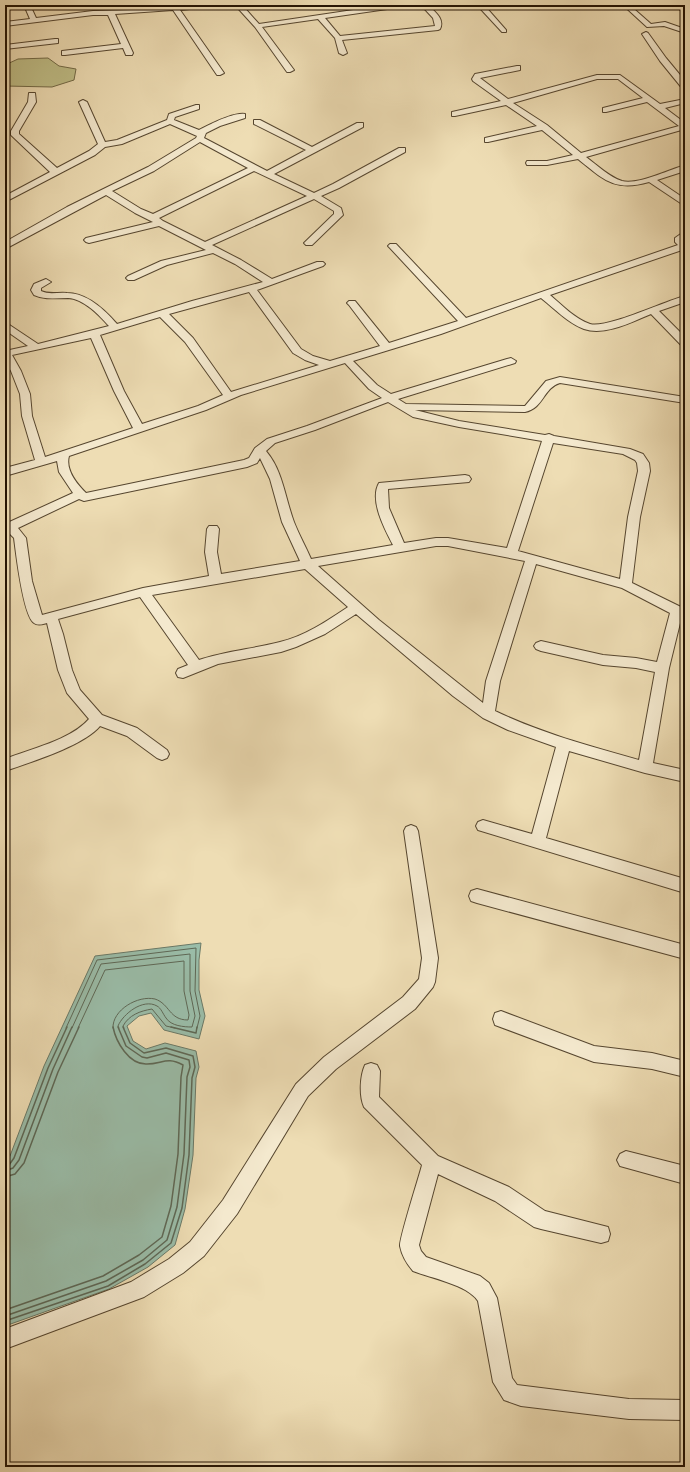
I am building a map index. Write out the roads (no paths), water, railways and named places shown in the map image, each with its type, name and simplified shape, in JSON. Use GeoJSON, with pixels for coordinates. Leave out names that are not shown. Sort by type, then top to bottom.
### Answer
{"type":"FeatureCollection","features":[{"type":"Feature","properties":{"kind":"street"},"geometry":{"type":"LineString","coordinates":[[27,5],[34,21]]}},
{"type":"Feature","properties":{"kind":"street"},"geometry":{"type":"LineString","coordinates":[[5,24],[93,13],[176,9],[208,5]]}},
{"type":"Feature","properties":{"kind":"street"},"geometry":{"type":"LineString","coordinates":[[238,5],[257,26],[290,70]]}},
{"type":"Feature","properties":{"kind":"street"},"geometry":{"type":"LineString","coordinates":[[257,26],[321,18],[401,5]]}},
{"type":"Feature","properties":{"kind":"street"},"geometry":{"type":"LineString","coordinates":[[338,38],[438,28],[438,19],[424,5]]}},
{"type":"Feature","properties":{"kind":"street"},"geometry":{"type":"LineString","coordinates":[[480,5],[504,31]]}},
{"type":"Feature","properties":{"kind":"street"},"geometry":{"type":"LineString","coordinates":[[627,6],[648,5]]}},
{"type":"Feature","properties":{"kind":"street"},"geometry":{"type":"LineString","coordinates":[[678,5],[685,12]]}},
{"type":"Feature","properties":{"kind":"street"},"geometry":{"type":"LineString","coordinates":[[627,6],[649,26],[665,24],[685,31]]}},
{"type":"Feature","properties":{"kind":"street"},"geometry":{"type":"LineString","coordinates":[[176,9],[220,74]]}},
{"type":"Feature","properties":{"kind":"street"},"geometry":{"type":"LineString","coordinates":[[110,12],[129,53]]}},
{"type":"Feature","properties":{"kind":"street"},"geometry":{"type":"LineString","coordinates":[[321,18],[338,38],[343,53]]}},
{"type":"Feature","properties":{"kind":"street"},"geometry":{"type":"LineString","coordinates":[[646,34],[662,59],[685,86]]}},
{"type":"Feature","properties":{"kind":"street"},"geometry":{"type":"LineString","coordinates":[[5,47],[55,41]]}},
{"type":"Feature","properties":{"kind":"street"},"geometry":{"type":"LineString","coordinates":[[65,53],[126,46]]}},
{"type":"Feature","properties":{"kind":"street"},"geometry":{"type":"LineString","coordinates":[[517,68],[478,76],[476,79],[544,128],[598,170],[622,184],[632,184],[650,180],[685,168]]}},
{"type":"Feature","properties":{"kind":"street"},"geometry":{"type":"LineString","coordinates":[[455,114],[507,102],[603,76],[620,77],[685,127]]}},
{"type":"Feature","properties":{"kind":"street"},"geometry":{"type":"LineString","coordinates":[[32,94],[32,102],[15,131],[15,135],[50,168],[57,172]]}},
{"type":"Feature","properties":{"kind":"street"},"geometry":{"type":"LineString","coordinates":[[606,110],[649,99]]}},
{"type":"Feature","properties":{"kind":"street"},"geometry":{"type":"LineString","coordinates":[[659,107],[685,101]]}},
{"type":"Feature","properties":{"kind":"street"},"geometry":{"type":"LineString","coordinates":[[83,102],[102,145]]}},
{"type":"Feature","properties":{"kind":"street"},"geometry":{"type":"LineString","coordinates":[[170,121],[172,116],[196,107]]}},
{"type":"Feature","properties":{"kind":"street"},"geometry":{"type":"LineString","coordinates":[[5,246],[70,209],[151,169],[200,137],[202,132],[217,124],[242,116]]}},
{"type":"Feature","properties":{"kind":"street"},"geometry":{"type":"LineString","coordinates":[[5,199],[92,153],[102,145],[120,142],[170,121],[192,129],[200,137],[254,168],[314,196],[338,210],[339,215],[309,243]]}},
{"type":"Feature","properties":{"kind":"street"},"geometry":{"type":"LineString","coordinates":[[257,122],[306,148],[314,150]]}},
{"type":"Feature","properties":{"kind":"street"},"geometry":{"type":"LineString","coordinates":[[268,174],[360,125]]}},
{"type":"Feature","properties":{"kind":"street"},"geometry":{"type":"LineString","coordinates":[[530,163],[547,163],[580,156],[685,127]]}},
{"type":"Feature","properties":{"kind":"street"},"geometry":{"type":"LineString","coordinates":[[488,140],[544,128]]}},
{"type":"Feature","properties":{"kind":"street"},"geometry":{"type":"LineString","coordinates":[[205,245],[314,196],[402,150]]}},
{"type":"Feature","properties":{"kind":"street"},"geometry":{"type":"LineString","coordinates":[[152,217],[254,168]]}},
{"type":"Feature","properties":{"kind":"street"},"geometry":{"type":"LineString","coordinates":[[650,180],[685,202]]}},
{"type":"Feature","properties":{"kind":"street"},"geometry":{"type":"LineString","coordinates":[[106,191],[138,211],[238,262],[272,283]]}},
{"type":"Feature","properties":{"kind":"street"},"geometry":{"type":"LineString","coordinates":[[89,240],[160,223]]}},
{"type":"Feature","properties":{"kind":"street"},"geometry":{"type":"LineString","coordinates":[[685,234],[680,238],[680,242],[685,246]]}},
{"type":"Feature","properties":{"kind":"street"},"geometry":{"type":"LineString","coordinates":[[393,246],[463,321]]}},
{"type":"Feature","properties":{"kind":"street"},"geometry":{"type":"LineString","coordinates":[[5,472],[41,462],[202,408],[229,397],[437,332],[463,321],[685,246]]}},
{"type":"Feature","properties":{"kind":"street"},"geometry":{"type":"LineString","coordinates":[[131,278],[164,263],[215,250]]}},
{"type":"Feature","properties":{"kind":"street"},"geometry":{"type":"LineString","coordinates":[[41,462],[27,416],[25,394],[16,371],[6,354],[94,334],[195,303],[272,283],[320,264]]}},
{"type":"Feature","properties":{"kind":"street"},"geometry":{"type":"LineString","coordinates":[[46,282],[37,286],[37,293],[49,296],[72,296],[92,306],[116,327]]}},
{"type":"Feature","properties":{"kind":"street"},"geometry":{"type":"LineString","coordinates":[[251,289],[297,352],[330,365]]}},
{"type":"Feature","properties":{"kind":"street"},"geometry":{"type":"LineString","coordinates":[[542,294],[575,320],[589,327],[595,328],[609,326],[685,299]]}},
{"type":"Feature","properties":{"kind":"street"},"geometry":{"type":"LineString","coordinates":[[352,303],[387,348]]}},
{"type":"Feature","properties":{"kind":"street"},"geometry":{"type":"LineString","coordinates":[[652,310],[685,343]]}},
{"type":"Feature","properties":{"kind":"street"},"geometry":{"type":"LineString","coordinates":[[162,313],[188,340],[229,397]]}},
{"type":"Feature","properties":{"kind":"street"},"geometry":{"type":"LineString","coordinates":[[5,325],[36,347]]}},
{"type":"Feature","properties":{"kind":"street"},"geometry":{"type":"LineString","coordinates":[[94,334],[119,391],[139,429]]}},
{"type":"Feature","properties":{"kind":"street"},"geometry":{"type":"LineString","coordinates":[[347,360],[373,387],[413,414],[427,418],[626,451],[639,457],[643,462],[644,472],[634,517],[626,585]]}},
{"type":"Feature","properties":{"kind":"street"},"geometry":{"type":"LineString","coordinates":[[64,454],[62,463],[63,468],[80,494],[84,497],[92,496],[247,463],[253,460],[259,450],[271,441],[311,428],[390,398],[510,361]]}},
{"type":"Feature","properties":{"kind":"street"},"geometry":{"type":"LineString","coordinates":[[401,406],[525,409],[530,408],[550,383],[560,380],[685,400]]}},
{"type":"Feature","properties":{"kind":"street"},"geometry":{"type":"LineString","coordinates":[[511,554],[548,437]]}},
{"type":"Feature","properties":{"kind":"street"},"geometry":{"type":"LineString","coordinates":[[259,450],[266,458],[276,479],[288,522],[307,563],[356,607],[458,692],[488,714],[513,726],[564,744],[645,767],[685,776]]}},
{"type":"Feature","properties":{"kind":"street"},"geometry":{"type":"LineString","coordinates":[[400,547],[385,512],[381,490],[383,486],[465,479]]}},
{"type":"Feature","properties":{"kind":"street"},"geometry":{"type":"LineString","coordinates":[[6,529],[80,494]]}},
{"type":"Feature","properties":{"kind":"street"},"geometry":{"type":"LineString","coordinates":[[6,529],[17,533],[20,538],[26,581],[36,617],[39,620],[143,592],[436,542],[448,542],[511,554],[626,585],[681,613],[662,668],[645,767]]}},
{"type":"Feature","properties":{"kind":"street"},"geometry":{"type":"LineString","coordinates":[[213,529],[211,552],[216,579]]}},
{"type":"Feature","properties":{"kind":"street"},"geometry":{"type":"LineString","coordinates":[[488,714],[493,681],[532,560]]}},
{"type":"Feature","properties":{"kind":"street"},"geometry":{"type":"LineString","coordinates":[[143,592],[196,666]]}},
{"type":"Feature","properties":{"kind":"street"},"geometry":{"type":"LineString","coordinates":[[183,674],[196,666],[281,647],[309,638],[337,621],[356,607]]}},
{"type":"Feature","properties":{"kind":"street"},"geometry":{"type":"LineString","coordinates":[[51,617],[57,634],[65,670],[74,693],[97,719],[132,732],[162,754]]}},
{"type":"Feature","properties":{"kind":"street"},"geometry":{"type":"LineString","coordinates":[[541,646],[603,660],[636,663],[662,668]]}},
{"type":"Feature","properties":{"kind":"street"},"geometry":{"type":"LineString","coordinates":[[5,766],[76,736],[94,725],[97,719]]}},
{"type":"Feature","properties":{"kind":"street"},"geometry":{"type":"LineString","coordinates":[[537,842],[564,744]]}},
{"type":"Feature","properties":{"kind":"street"},"geometry":{"type":"LineString","coordinates":[[482,826],[685,886]]}},
{"type":"Feature","properties":{"kind":"street"},"geometry":{"type":"LineString","coordinates":[[5,1339],[137,1290],[176,1266],[197,1249],[230,1207],[302,1090],[330,1062],[409,1003],[427,982],[430,958],[411,831]]}},
{"type":"Feature","properties":{"kind":"street"},"geometry":{"type":"LineString","coordinates":[[478,896],[685,952]]}},
{"type":"Feature","properties":{"kind":"street"},"geometry":{"type":"LineString","coordinates":[[501,1019],[594,1054],[652,1060],[685,1069]]}},
{"type":"Feature","properties":{"kind":"street"},"geometry":{"type":"LineString","coordinates":[[372,1070],[370,1101],[432,1162],[502,1194],[541,1220],[601,1234]]}},
{"type":"Feature","properties":{"kind":"street"},"geometry":{"type":"LineString","coordinates":[[626,1160],[685,1175]]}},
{"type":"Feature","properties":{"kind":"street"},"geometry":{"type":"LineString","coordinates":[[432,1162],[409,1245],[414,1258],[420,1264],[473,1284],[482,1290],[487,1298],[503,1382],[511,1393],[521,1396],[629,1409],[685,1410]]}},
{"type":"Feature","properties":{"kind":"water"},"geometry":{"type":"Polygon","coordinates":[[[201,943],[199,960],[199,990],[205,1016],[199,1039],[164,1030],[151,1013],[139,1016],[127,1026],[133,1041],[146,1049],[165,1043],[196,1051],[199,1067],[196,1078],[193,1155],[185,1209],[175,1245],[148,1267],[109,1289],[5,1326],[5,1164],[10,1156],[44,1066],[95,956],[201,943]]]}}]}
